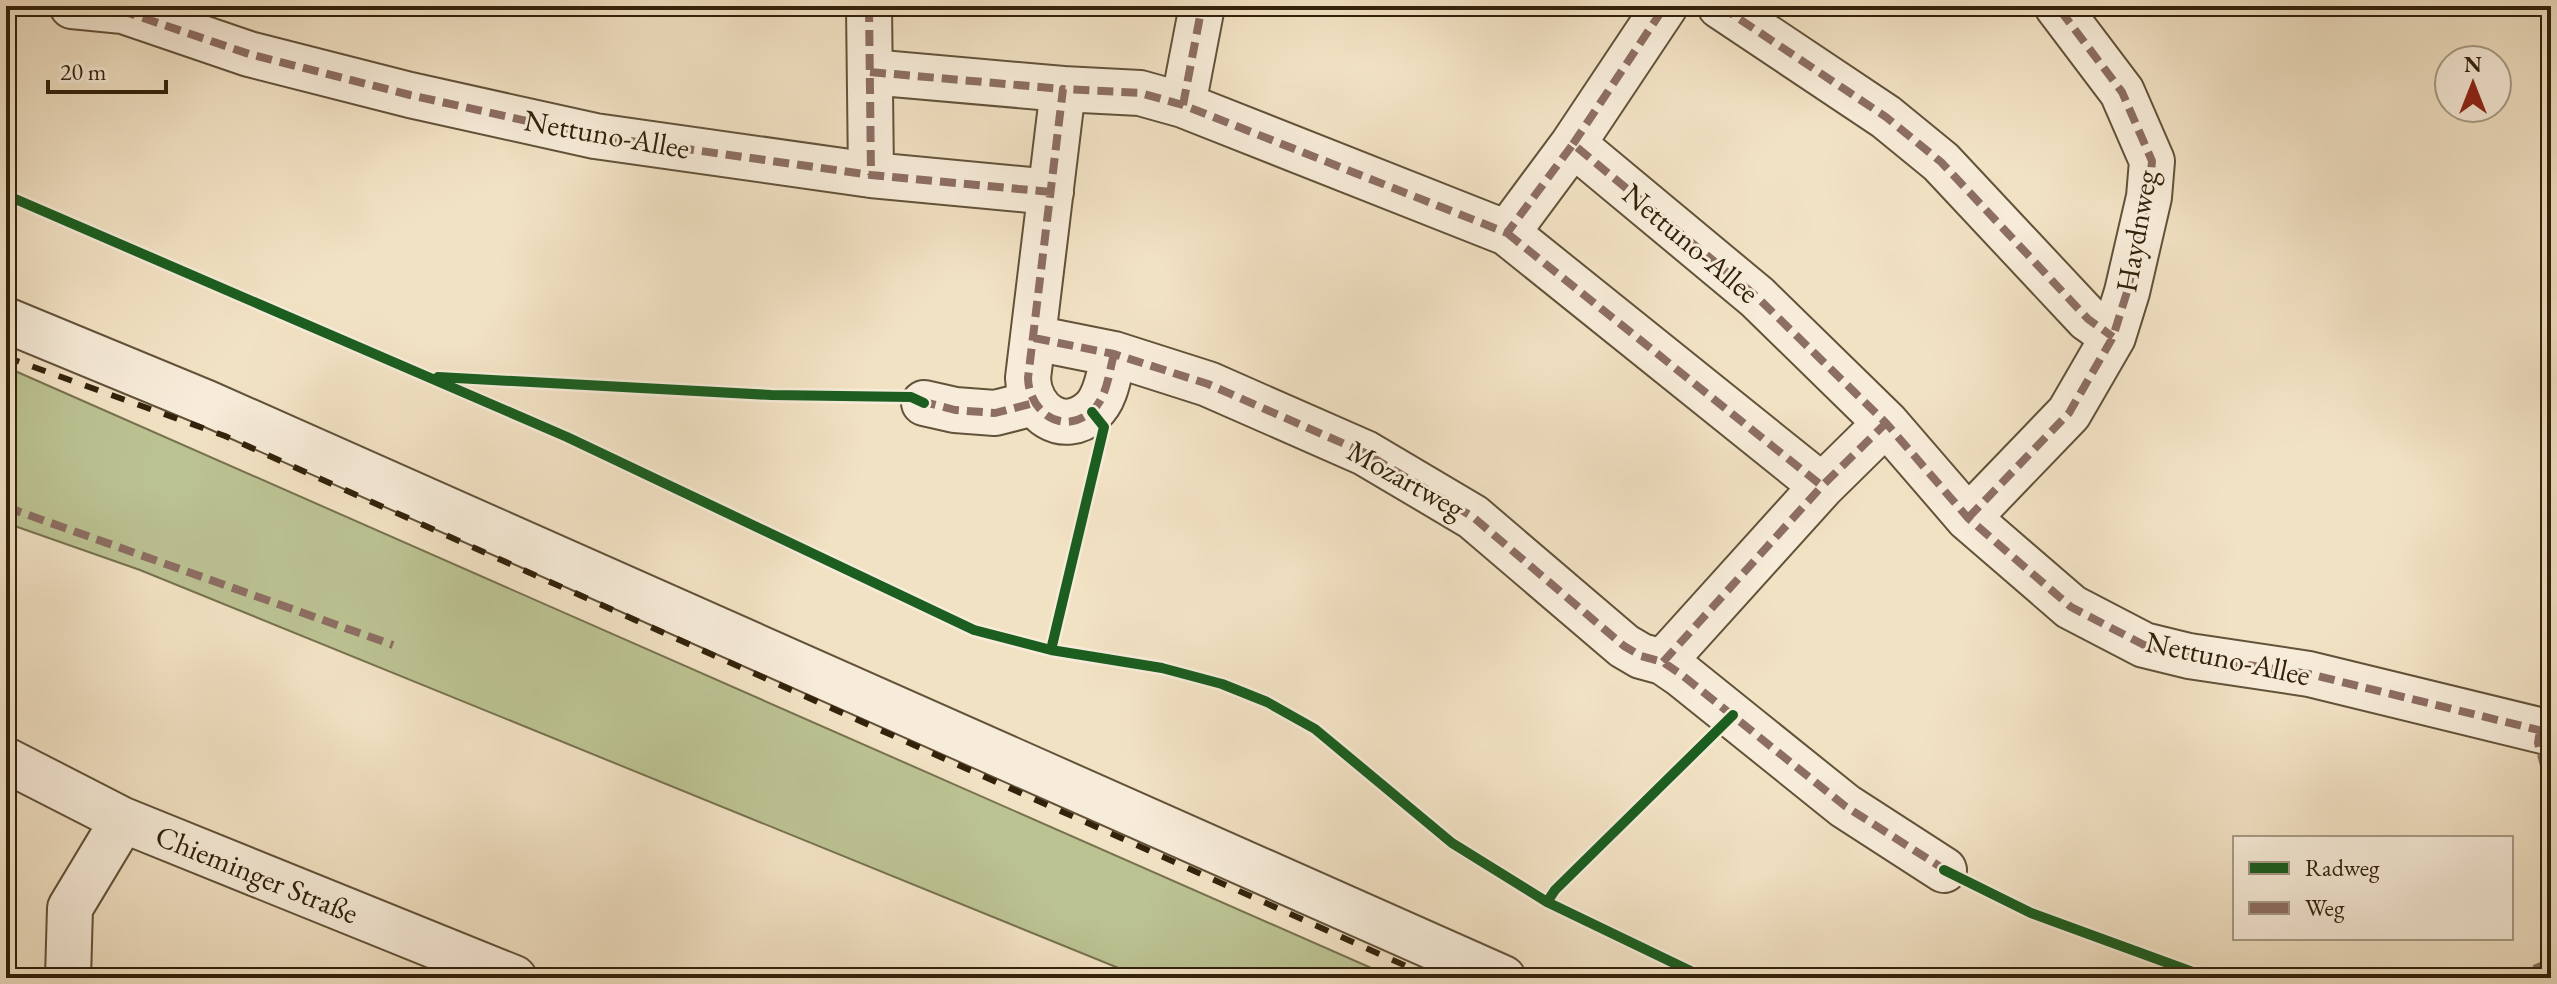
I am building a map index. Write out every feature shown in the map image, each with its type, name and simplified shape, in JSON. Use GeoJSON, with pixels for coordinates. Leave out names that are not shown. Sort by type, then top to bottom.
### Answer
{"type":"FeatureCollection","features":[{"type":"Feature","properties":{"kind":"street","name":"Nettuno-Allee"},"geometry":{"type":"LineString","coordinates":[[72,6],[125,9],[249,54],[440,102],[595,136],[871,175],[1051,192]]}},
{"type":"Feature","properties":{"kind":"street"},"geometry":{"type":"LineString","coordinates":[[869,6],[871,175]]}},
{"type":"Feature","properties":{"kind":"street"},"geometry":{"type":"LineString","coordinates":[[1183,105],[1202,6]]}},
{"type":"Feature","properties":{"kind":"street"},"geometry":{"type":"LineString","coordinates":[[1507,233],[1573,144],[1665,6]]}},
{"type":"Feature","properties":{"kind":"street","name":"Haydnweg"},"geometry":{"type":"LineString","coordinates":[[1720,6],[1886,117],[1941,162],[2088,319],[2113,337]]}},
{"type":"Feature","properties":{"kind":"street","name":"Haydnweg"},"geometry":{"type":"LineString","coordinates":[[1968,518],[2069,413],[2113,337],[2149,197],[2152,161],[2122,92],[2057,6]]}},
{"type":"Feature","properties":{"kind":"street"},"geometry":{"type":"LineString","coordinates":[[870,72],[1140,93],[1183,105],[1507,233],[1822,486]]}},
{"type":"Feature","properties":{"kind":"street"},"geometry":{"type":"LineString","coordinates":[[1063,89],[1028,378],[1028,391],[1034,403],[1042,413],[1054,419],[1080,419],[1100,403],[1114,354]]}},
{"type":"Feature","properties":{"kind":"street","name":"Nettuno-Allee"},"geometry":{"type":"LineString","coordinates":[[1573,144],[1757,297],[1886,423],[1968,518],[2071,607],[2144,645],[2189,656],[2309,674],[2551,733]]}},
{"type":"Feature","properties":{"kind":"street"},"geometry":{"type":"LineString","coordinates":[[6,320],[221,409],[1503,978]]}},
{"type":"Feature","properties":{"kind":"street","name":"Mozartweg"},"geometry":{"type":"LineString","coordinates":[[1034,338],[1114,354],[1208,384],[1365,453],[1473,517],[1624,646],[1641,656],[1663,662],[1845,806],[1944,870]]}},
{"type":"Feature","properties":{"kind":"street"},"geometry":{"type":"LineString","coordinates":[[924,403],[955,410],[995,413],[1034,403]]}},
{"type":"Feature","properties":{"kind":"street"},"geometry":{"type":"LineString","coordinates":[[1663,662],[1822,486],[1886,423]]}},
{"type":"Feature","properties":{"kind":"street","name":"Chieminger Straße"},"geometry":{"type":"LineString","coordinates":[[6,760],[123,820],[448,966],[514,978]]}},
{"type":"Feature","properties":{"kind":"street"},"geometry":{"type":"LineString","coordinates":[[68,978],[70,908],[123,820]]}},
{"type":"Feature","properties":{"kind":"green space"},"geometry":{"type":"Polygon","coordinates":[[[6,367],[1394,978],[1143,978],[140,570],[6,523],[6,367]]]}},
{"type":"Feature","properties":{"kind":"railway"},"geometry":{"type":"LineString","coordinates":[[6,357],[225,436],[1433,978]]}},
{"type":"Feature","properties":{"kind":"marked path"},"geometry":{"type":"LineString","coordinates":[[72,6],[123,11],[249,54],[410,95],[595,136],[871,175],[1051,192]]}},
{"type":"Feature","properties":{"kind":"marked path"},"geometry":{"type":"LineString","coordinates":[[869,6],[871,175]]}},
{"type":"Feature","properties":{"kind":"marked path"},"geometry":{"type":"LineString","coordinates":[[1183,105],[1202,6]]}},
{"type":"Feature","properties":{"kind":"marked path"},"geometry":{"type":"LineString","coordinates":[[1573,144],[1665,6]]}},
{"type":"Feature","properties":{"kind":"marked path"},"geometry":{"type":"LineString","coordinates":[[1720,6],[1886,117],[1941,162],[2088,319],[2113,337]]}},
{"type":"Feature","properties":{"kind":"marked path"},"geometry":{"type":"LineString","coordinates":[[1968,518],[2069,413],[2113,337],[2149,197],[2152,161],[2122,92],[2057,6]]}},
{"type":"Feature","properties":{"kind":"marked path"},"geometry":{"type":"LineString","coordinates":[[870,72],[1063,89]]}},
{"type":"Feature","properties":{"kind":"marked path"},"geometry":{"type":"LineString","coordinates":[[1114,354],[1101,399],[1092,411],[1081,418],[1070,422],[1059,421],[1041,410],[1034,401],[1028,378],[1063,89],[1140,93],[1183,105],[1507,233],[1573,144],[1757,297],[1886,423],[1968,518],[2071,607],[2144,645],[2189,656],[2309,674],[2551,733]]}},
{"type":"Feature","properties":{"kind":"marked path"},"geometry":{"type":"LineString","coordinates":[[1507,233],[1822,486],[1886,423]]}},
{"type":"Feature","properties":{"kind":"marked path"},"geometry":{"type":"LineString","coordinates":[[1034,338],[1114,354],[1208,384],[1365,453],[1473,517],[1624,646],[1641,656],[1663,662],[1682,675],[1845,806],[1950,873]]}},
{"type":"Feature","properties":{"kind":"marked path"},"geometry":{"type":"LineString","coordinates":[[920,401],[955,410],[995,413],[1034,403]]}},
{"type":"Feature","properties":{"kind":"marked path"},"geometry":{"type":"LineString","coordinates":[[1663,662],[1822,486]]}},
{"type":"Feature","properties":{"kind":"marked path"},"geometry":{"type":"LineString","coordinates":[[6,507],[393,645]]}},
{"type":"Feature","properties":{"kind":"marked path"},"geometry":{"type":"LineString","coordinates":[[2540,731],[2538,743],[2551,792]]}},
{"type":"Feature","properties":{"kind":"marked path"},"geometry":{"type":"LineString","coordinates":[[2512,978],[2551,962]]}},
{"type":"Feature","properties":{"kind":"cycle path"},"geometry":{"type":"LineString","coordinates":[[6,195],[567,437],[974,630],[1051,650],[1162,668],[1222,684],[1267,702],[1315,729],[1452,843],[1547,902],[1705,978]]}},
{"type":"Feature","properties":{"kind":"cycle path"},"geometry":{"type":"LineString","coordinates":[[438,377],[771,395],[911,397],[924,403]]}},
{"type":"Feature","properties":{"kind":"cycle path"},"geometry":{"type":"LineString","coordinates":[[1051,650],[1104,427],[1092,412]]}},
{"type":"Feature","properties":{"kind":"cycle path"},"geometry":{"type":"LineString","coordinates":[[1547,902],[1555,890],[1733,715]]}},
{"type":"Feature","properties":{"kind":"cycle path"},"geometry":{"type":"LineString","coordinates":[[1944,870],[2031,913],[2209,978]]}}]}
